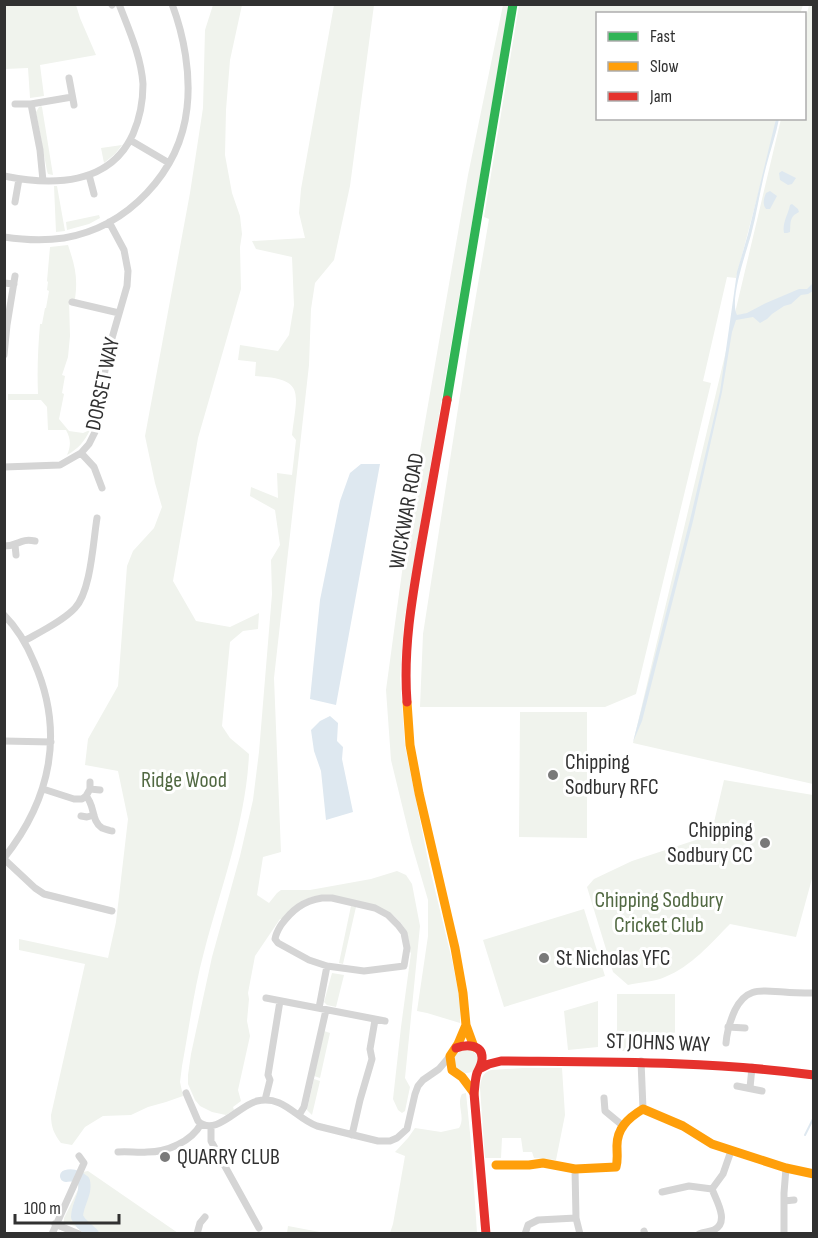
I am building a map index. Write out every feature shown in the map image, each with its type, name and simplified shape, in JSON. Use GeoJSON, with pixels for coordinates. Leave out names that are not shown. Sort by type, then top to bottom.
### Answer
{"type":"FeatureCollection","features":[{"type":"Feature","properties":{"kind":"main road","name":"WICKWAR ROAD"},"geometry":{"type":"LineString","coordinates":[[486,1233],[474,1093],[483,1059],[466,1025],[455,948],[426,828],[410,745],[405,678],[406,644],[415,582],[513,4]]}},
{"type":"Feature","properties":{"kind":"main road","name":"WICKWAR ROAD"},"geometry":{"type":"LineString","coordinates":[[453,1052],[466,1025]]}},
{"type":"Feature","properties":{"kind":"main road"},"geometry":{"type":"LineString","coordinates":[[474,1093],[450,1065],[453,1052],[465,1045],[477,1049]]}},
{"type":"Feature","properties":{"kind":"main road","name":"ST JOHNS WAY"},"geometry":{"type":"LineString","coordinates":[[477,1049],[501,1061]]}},
{"type":"Feature","properties":{"kind":"main road","name":"ST JOHNS WAY"},"geometry":{"type":"LineString","coordinates":[[479,1070],[501,1061],[641,1061],[752,1067],[813,1075]]}},
{"type":"Feature","properties":{"kind":"main road"},"geometry":{"type":"LineString","coordinates":[[459,1075],[470,1077],[479,1070]]}},
{"type":"Feature","properties":{"kind":"main road"},"geometry":{"type":"LineString","coordinates":[[496,1165],[528,1160],[575,1168],[616,1167],[617,1141],[622,1125],[643,1109],[683,1126],[712,1144],[786,1168],[813,1174]]}},
{"type":"Feature","properties":{"kind":"street"},"geometry":{"type":"LineString","coordinates":[[4,176],[57,181],[89,176],[108,166],[130,140],[136,128],[141,107],[143,84],[136,49],[119,4]]}},
{"type":"Feature","properties":{"kind":"street"},"geometry":{"type":"LineString","coordinates":[[4,237],[32,240],[62,238],[91,230],[109,222],[136,204],[157,182],[175,150],[184,125],[188,97],[186,61],[172,4]]}},
{"type":"Feature","properties":{"kind":"street"},"geometry":{"type":"LineString","coordinates":[[69,78],[74,105]]}},
{"type":"Feature","properties":{"kind":"street"},"geometry":{"type":"LineString","coordinates":[[15,104],[32,104],[72,97]]}},
{"type":"Feature","properties":{"kind":"street"},"geometry":{"type":"LineString","coordinates":[[32,104],[43,181]]}},
{"type":"Feature","properties":{"kind":"street"},"geometry":{"type":"LineString","coordinates":[[130,140],[169,163]]}},
{"type":"Feature","properties":{"kind":"street"},"geometry":{"type":"LineString","coordinates":[[89,176],[94,194]]}},
{"type":"Feature","properties":{"kind":"street"},"geometry":{"type":"LineString","coordinates":[[15,202],[19,179]]}},
{"type":"Feature","properties":{"kind":"street","name":"DORSET WAY"},"geometry":{"type":"LineString","coordinates":[[4,467],[60,465],[81,453],[95,432],[108,351],[127,286],[128,271],[124,250],[109,222]]}},
{"type":"Feature","properties":{"kind":"street"},"geometry":{"type":"LineString","coordinates":[[4,283],[14,280],[6,325],[4,355]]}},
{"type":"Feature","properties":{"kind":"street","name":"DORSET WAY"},"geometry":{"type":"LineString","coordinates":[[77,301],[119,313]]}},
{"type":"Feature","properties":{"kind":"street","name":"DORSET WAY"},"geometry":{"type":"LineString","coordinates":[[81,453],[94,467],[102,488]]}},
{"type":"Feature","properties":{"kind":"street"},"geometry":{"type":"LineString","coordinates":[[24,641],[69,614],[81,601],[86,588],[97,518]]}},
{"type":"Feature","properties":{"kind":"street"},"geometry":{"type":"LineString","coordinates":[[4,546],[15,545],[27,539],[35,541]]}},
{"type":"Feature","properties":{"kind":"street"},"geometry":{"type":"LineString","coordinates":[[15,545],[16,555]]}},
{"type":"Feature","properties":{"kind":"street"},"geometry":{"type":"LineString","coordinates":[[4,615],[24,641],[44,686],[49,711],[51,742],[43,789],[32,817],[4,858],[44,894],[112,911]]}},
{"type":"Feature","properties":{"kind":"street"},"geometry":{"type":"LineString","coordinates":[[4,741],[51,742]]}},
{"type":"Feature","properties":{"kind":"street"},"geometry":{"type":"LineString","coordinates":[[43,789],[74,799],[82,799],[89,789]]}},
{"type":"Feature","properties":{"kind":"street"},"geometry":{"type":"LineString","coordinates":[[89,789],[100,790]]}},
{"type":"Feature","properties":{"kind":"street"},"geometry":{"type":"LineString","coordinates":[[89,789],[94,815],[100,826],[112,831]]}},
{"type":"Feature","properties":{"kind":"street"},"geometry":{"type":"LineString","coordinates":[[81,816],[94,815]]}},
{"type":"Feature","properties":{"kind":"street"},"geometry":{"type":"LineString","coordinates":[[332,898],[375,908],[388,915],[404,933],[407,948],[404,966],[364,971],[327,966],[309,960],[278,943],[276,939],[277,933],[289,915],[306,902],[332,898]]}},
{"type":"Feature","properties":{"kind":"street"},"geometry":{"type":"LineString","coordinates":[[298,1115],[304,1107],[322,1009],[327,966]]}},
{"type":"Feature","properties":{"kind":"street"},"geometry":{"type":"LineString","coordinates":[[726,1043],[728,1027],[744,997],[765,990],[813,993]]}},
{"type":"Feature","properties":{"kind":"street"},"geometry":{"type":"LineString","coordinates":[[266,998],[385,1022]]}},
{"type":"Feature","properties":{"kind":"street"},"geometry":{"type":"LineString","coordinates":[[265,1100],[270,1080],[268,1075],[280,1001]]}},
{"type":"Feature","properties":{"kind":"street"},"geometry":{"type":"LineString","coordinates":[[351,1136],[372,1059],[370,1049],[375,1020]]}},
{"type":"Feature","properties":{"kind":"street"},"geometry":{"type":"LineString","coordinates":[[728,1027],[745,1028]]}},
{"type":"Feature","properties":{"kind":"street"},"geometry":{"type":"LineString","coordinates":[[186,1093],[195,1116],[201,1124],[206,1126],[224,1120],[244,1106],[265,1100],[284,1104],[316,1126],[384,1142],[398,1138],[406,1129],[418,1086],[434,1073],[453,1052]]}},
{"type":"Feature","properties":{"kind":"street"},"geometry":{"type":"LineString","coordinates":[[641,1061],[643,1109]]}},
{"type":"Feature","properties":{"kind":"street"},"geometry":{"type":"LineString","coordinates":[[750,1088],[752,1067]]}},
{"type":"Feature","properties":{"kind":"street"},"geometry":{"type":"LineString","coordinates":[[434,1073],[459,1075]]}},
{"type":"Feature","properties":{"kind":"street"},"geometry":{"type":"LineString","coordinates":[[737,1086],[762,1091]]}},
{"type":"Feature","properties":{"kind":"street"},"geometry":{"type":"LineString","coordinates":[[604,1098],[605,1111],[622,1125]]}},
{"type":"Feature","properties":{"kind":"street"},"geometry":{"type":"LineString","coordinates":[[118,1152],[156,1152],[177,1146],[191,1137],[201,1124]]}},
{"type":"Feature","properties":{"kind":"street"},"geometry":{"type":"LineString","coordinates":[[211,1126],[211,1141],[259,1228]]}},
{"type":"Feature","properties":{"kind":"street"},"geometry":{"type":"LineString","coordinates":[[712,1189],[723,1174],[731,1151]]}},
{"type":"Feature","properties":{"kind":"street"},"geometry":{"type":"LineString","coordinates":[[52,1233],[84,1162]]}},
{"type":"Feature","properties":{"kind":"street"},"geometry":{"type":"LineString","coordinates":[[575,1168],[576,1218],[580,1233]]}},
{"type":"Feature","properties":{"kind":"street"},"geometry":{"type":"LineString","coordinates":[[784,1233],[786,1168]]}},
{"type":"Feature","properties":{"kind":"street"},"geometry":{"type":"LineString","coordinates":[[662,1192],[689,1186],[712,1189]]}},
{"type":"Feature","properties":{"kind":"street"},"geometry":{"type":"LineString","coordinates":[[699,1233],[715,1230],[722,1218],[712,1189]]}},
{"type":"Feature","properties":{"kind":"street"},"geometry":{"type":"LineString","coordinates":[[784,1201],[794,1200]]}},
{"type":"Feature","properties":{"kind":"street"},"geometry":{"type":"LineString","coordinates":[[197,1233],[205,1217]]}},
{"type":"Feature","properties":{"kind":"street"},"geometry":{"type":"LineString","coordinates":[[525,1233],[528,1225],[538,1220],[576,1218]]}},
{"type":"Feature","properties":{"kind":"street"},"geometry":{"type":"LineString","coordinates":[[55,1224],[79,1233]]}},
{"type":"Feature","properties":{"kind":"green space"},"geometry":{"type":"Polygon","coordinates":[[[5,4],[76,5],[96,55],[40,65],[44,96],[30,98],[28,68],[5,69],[5,4]]]}},
{"type":"Feature","properties":{"kind":"green space","name":"Ridge Wood"},"geometry":{"type":"Polygon","coordinates":[[[213,5],[242,5],[230,60],[225,155],[232,193],[240,216],[241,289],[198,438],[173,581],[196,621],[230,627],[259,613],[258,629],[243,631],[230,642],[222,726],[230,738],[249,754],[247,779],[232,854],[197,980],[180,1082],[183,1096],[131,1115],[103,1116],[85,1127],[72,1145],[61,1143],[52,1127],[51,1115],[85,964],[19,950],[19,939],[108,958],[116,922],[128,819],[118,771],[85,765],[88,739],[118,686],[127,566],[133,551],[154,528],[162,507],[145,436],[190,193],[203,108],[205,30],[213,5]]]}},
{"type":"Feature","properties":{"kind":"green space"},"geometry":{"type":"Polygon","coordinates":[[[334,5],[374,5],[350,186],[334,260],[315,283],[311,309],[309,365],[274,678],[281,852],[263,857],[257,895],[269,903],[281,890],[310,890],[371,879],[397,871],[406,875],[412,884],[420,926],[405,1078],[410,1087],[405,1111],[402,1113],[393,1099],[411,953],[408,936],[402,924],[380,908],[352,900],[317,896],[300,902],[280,919],[255,956],[248,993],[247,1021],[250,1036],[238,1090],[241,1101],[233,1107],[234,1110],[226,1115],[200,1106],[188,1084],[188,1075],[212,957],[253,800],[259,752],[272,594],[271,560],[280,545],[275,510],[250,496],[251,487],[278,498],[277,473],[292,475],[296,440],[292,435],[296,408],[294,390],[283,380],[255,376],[256,362],[238,360],[240,345],[278,351],[289,335],[294,305],[292,257],[256,249],[252,241],[305,238],[299,213],[301,189],[334,5]]]}},
{"type":"Feature","properties":{"kind":"green space"},"geometry":{"type":"Polygon","coordinates":[[[503,5],[509,5],[404,621],[400,678],[405,746],[429,865],[452,960],[460,1001],[460,1023],[417,1011],[428,936],[428,900],[391,760],[386,690],[413,491],[468,175],[503,5]]]}},
{"type":"Feature","properties":{"kind":"green space"},"geometry":{"type":"Polygon","coordinates":[[[519,5],[803,5],[801,12],[596,12],[596,120],[776,120],[736,278],[727,277],[703,381],[711,383],[636,694],[605,707],[420,707],[423,634],[489,219],[484,217],[519,5]]]}},
{"type":"Feature","properties":{"kind":"green space"},"geometry":{"type":"Polygon","coordinates":[[[809,5],[813,5],[813,784],[633,743],[781,120],[806,120],[806,18],[809,5]]]}},
{"type":"Feature","properties":{"kind":"green space"},"geometry":{"type":"Polygon","coordinates":[[[41,106],[53,175],[48,174],[47,171],[36,112],[41,106]]]}},
{"type":"Feature","properties":{"kind":"green space"},"geometry":{"type":"Polygon","coordinates":[[[122,145],[115,154],[104,163],[101,148],[122,145]]]}},
{"type":"Feature","properties":{"kind":"green space"},"geometry":{"type":"Polygon","coordinates":[[[54,186],[57,186],[65,231],[56,232],[54,186]]]}},
{"type":"Feature","properties":{"kind":"green space"},"geometry":{"type":"Polygon","coordinates":[[[99,215],[100,218],[89,224],[67,230],[66,222],[99,215]]]}},
{"type":"Feature","properties":{"kind":"green space"},"geometry":{"type":"Polygon","coordinates":[[[68,245],[75,272],[76,291],[75,299],[69,300],[70,336],[68,357],[62,375],[65,376],[62,393],[64,394],[59,419],[69,431],[83,433],[90,430],[81,444],[67,455],[70,442],[68,433],[66,430],[48,430],[47,407],[41,400],[8,400],[8,394],[38,394],[40,324],[42,324],[49,291],[47,281],[50,247],[68,245]]]}},
{"type":"Feature","properties":{"kind":"green space","name":"Chipping Sodbury RFC"},"geometry":{"type":"Polygon","coordinates":[[[520,712],[587,712],[587,838],[519,837],[520,712]]]}},
{"type":"Feature","properties":{"kind":"green space","name":"Chipping Sodbury Cricket Club"},"geometry":{"type":"Polygon","coordinates":[[[724,780],[813,795],[813,875],[796,937],[730,924],[684,967],[656,980],[628,985],[613,972],[587,887],[594,879],[632,861],[711,835],[724,780]]]}},
{"type":"Feature","properties":{"kind":"green space"},"geometry":{"type":"Polygon","coordinates":[[[351,906],[356,907],[343,964],[339,963],[351,906]]]}},
{"type":"Feature","properties":{"kind":"green space","name":"St Nicholas YFC"},"geometry":{"type":"Polygon","coordinates":[[[584,909],[605,976],[504,1007],[483,940],[584,909]]]}},
{"type":"Feature","properties":{"kind":"green space"},"geometry":{"type":"Polygon","coordinates":[[[332,973],[344,975],[336,1007],[324,1002],[332,973]]]}},
{"type":"Feature","properties":{"kind":"green space"},"geometry":{"type":"Polygon","coordinates":[[[617,994],[675,994],[675,1032],[661,1051],[617,1051],[617,994]]]}},
{"type":"Feature","properties":{"kind":"green space"},"geometry":{"type":"Polygon","coordinates":[[[598,1001],[598,1047],[568,1050],[564,1011],[598,1001]]]}},
{"type":"Feature","properties":{"kind":"green space"},"geometry":{"type":"Polygon","coordinates":[[[324,1031],[330,1033],[320,1078],[314,1076],[324,1031]]]}},
{"type":"Feature","properties":{"kind":"green space"},"geometry":{"type":"Polygon","coordinates":[[[466,1049],[474,1053],[478,1061],[474,1069],[466,1073],[458,1069],[454,1061],[458,1053],[466,1049]]]}},
{"type":"Feature","properties":{"kind":"green space"},"geometry":{"type":"Polygon","coordinates":[[[562,1068],[565,1115],[556,1160],[534,1158],[532,1152],[523,1152],[521,1138],[502,1138],[501,1158],[485,1158],[480,1088],[482,1077],[491,1070],[562,1068]]]}},
{"type":"Feature","properties":{"kind":"green space"},"geometry":{"type":"Polygon","coordinates":[[[314,1079],[320,1081],[312,1115],[307,1110],[314,1079]]]}},
{"type":"Feature","properties":{"kind":"green space"},"geometry":{"type":"Polygon","coordinates":[[[466,1093],[477,1233],[390,1233],[405,1156],[395,1152],[415,1128],[441,1132],[459,1128],[462,1120],[460,1098],[466,1093]]]}},
{"type":"Feature","properties":{"kind":"green space"},"geometry":{"type":"Polygon","coordinates":[[[88,1171],[178,1233],[84,1233],[77,1227],[64,1222],[83,1172],[88,1171]]]}},
{"type":"Feature","properties":{"kind":"green space"},"geometry":{"type":"Polygon","coordinates":[[[288,1226],[325,1233],[287,1233],[288,1226]]]}},
{"type":"Feature","properties":{"kind":"shaded area"},"geometry":{"type":"Polygon","coordinates":[[[776,120],[779,120],[739,276],[735,308],[737,315],[747,313],[799,289],[807,289],[813,283],[813,291],[801,295],[760,323],[753,317],[736,320],[693,521],[642,721],[633,742],[720,392],[737,272],[776,120]]]}},
{"type":"Feature","properties":{"kind":"shaded area"},"geometry":{"type":"Polygon","coordinates":[[[782,171],[796,178],[792,184],[788,185],[780,180],[779,173],[782,171]]]}},
{"type":"Feature","properties":{"kind":"shaded area"},"geometry":{"type":"Polygon","coordinates":[[[770,191],[777,196],[770,209],[766,209],[764,199],[766,193],[770,191]]]}},
{"type":"Feature","properties":{"kind":"shaded area"},"geometry":{"type":"Polygon","coordinates":[[[792,204],[799,212],[792,218],[790,232],[784,233],[784,222],[792,204]]]}},
{"type":"Feature","properties":{"kind":"shaded area"},"geometry":{"type":"Polygon","coordinates":[[[361,464],[380,464],[336,705],[310,699],[320,600],[340,501],[350,473],[361,464]]]}},
{"type":"Feature","properties":{"kind":"shaded area"},"geometry":{"type":"Polygon","coordinates":[[[330,716],[338,723],[337,741],[343,747],[342,759],[353,812],[326,820],[321,771],[314,751],[311,730],[320,721],[330,716]]]}},
{"type":"Feature","properties":{"kind":"waterway"},"geometry":{"type":"LineString","coordinates":[[805,1135],[814,1117]]}},
{"type":"Feature","properties":{"kind":"waterway"},"geometry":{"type":"LineString","coordinates":[[66,1176],[75,1176],[84,1181],[85,1186],[77,1217],[93,1234]]}},
{"type":"Feature","properties":{"kind":"traffic: fast"},"geometry":{"type":"LineString","coordinates":[[447,400],[513,4]]}},
{"type":"Feature","properties":{"kind":"traffic: slow"},"geometry":{"type":"LineString","coordinates":[[407,702],[410,745],[419,793],[455,948],[466,1025],[474,1047]]}},
{"type":"Feature","properties":{"kind":"traffic: slow"},"geometry":{"type":"LineString","coordinates":[[466,1025],[450,1056],[452,1070],[462,1077],[474,1093]]}},
{"type":"Feature","properties":{"kind":"traffic: slow"},"geometry":{"type":"LineString","coordinates":[[496,1165],[543,1163],[575,1169],[616,1167],[617,1141],[621,1130],[632,1116],[643,1109],[683,1126],[712,1144],[786,1168],[814,1174]]}},
{"type":"Feature","properties":{"kind":"traffic: jam"},"geometry":{"type":"LineString","coordinates":[[407,702],[407,643],[412,604],[447,400]]}},
{"type":"Feature","properties":{"kind":"traffic: jam"},"geometry":{"type":"LineString","coordinates":[[456,1048],[473,1046],[482,1054],[474,1093],[486,1234]]}},
{"type":"Feature","properties":{"kind":"traffic: jam"},"geometry":{"type":"LineString","coordinates":[[481,1068],[501,1061],[619,1062],[736,1067],[814,1075]]}},
{"type":"Feature","properties":{"kind":"place","name":"Chipping Sodbury RFC"},"geometry":{"type":"Point","coordinates":[553,775]}},
{"type":"Feature","properties":{"kind":"place","name":"Chipping Sodbury CC"},"geometry":{"type":"Point","coordinates":[765,843]}},
{"type":"Feature","properties":{"kind":"place","name":"St Nicholas YFC"},"geometry":{"type":"Point","coordinates":[544,958]}},
{"type":"Feature","properties":{"kind":"place","name":"QUARRY CLUB"},"geometry":{"type":"Point","coordinates":[165,1157]}}]}
